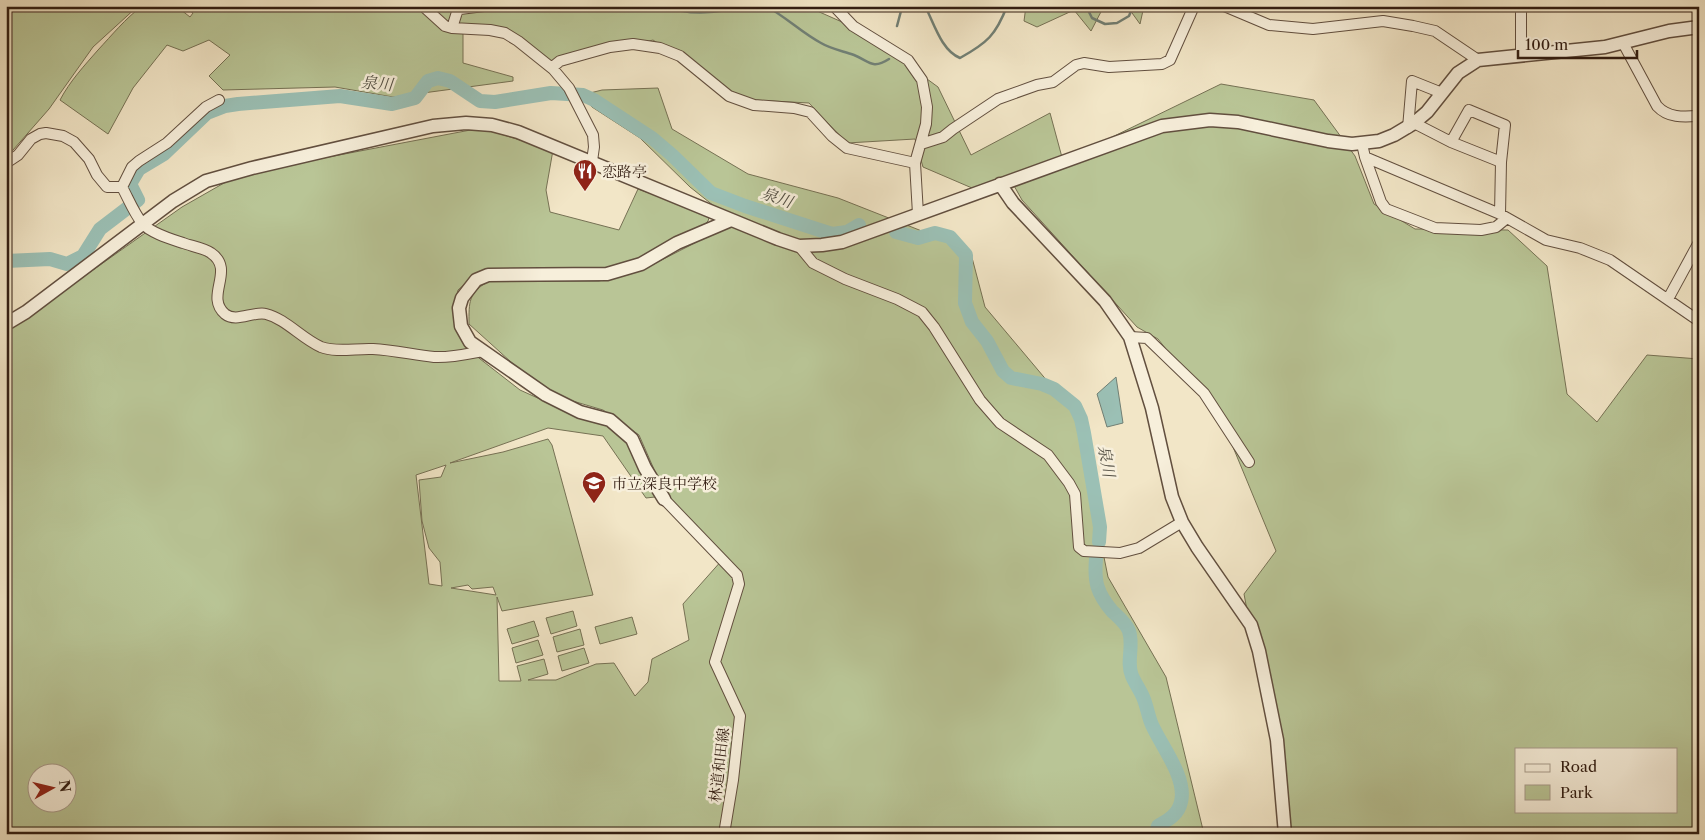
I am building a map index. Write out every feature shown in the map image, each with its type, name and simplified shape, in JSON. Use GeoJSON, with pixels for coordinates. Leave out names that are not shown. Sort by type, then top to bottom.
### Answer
{"type":"FeatureCollection","features":[{"type":"Feature","properties":{"kind":"street"},"geometry":{"type":"LineString","coordinates":[[423,6],[437,20],[452,28],[490,30],[505,33],[554,68],[568,88],[593,135],[592,161]]}},
{"type":"Feature","properties":{"kind":"street"},"geometry":{"type":"LineString","coordinates":[[452,28],[460,9],[484,6]]}},
{"type":"Feature","properties":{"kind":"street"},"geometry":{"type":"LineString","coordinates":[[834,6],[853,26],[908,60],[922,80],[927,107],[926,124],[915,163],[918,214]]}},
{"type":"Feature","properties":{"kind":"street"},"geometry":{"type":"LineString","coordinates":[[921,144],[943,138],[953,129],[998,99],[1037,85],[1053,82],[1076,65],[1084,63],[1109,67],[1162,64],[1170,60],[1194,6]]}},
{"type":"Feature","properties":{"kind":"street"},"geometry":{"type":"LineString","coordinates":[[1224,6],[1269,25],[1313,29],[1383,21],[1413,26],[1435,31],[1478,60]]}},
{"type":"Feature","properties":{"kind":"street"},"geometry":{"type":"LineString","coordinates":[[1521,6],[1521,55]]}},
{"type":"Feature","properties":{"kind":"street"},"geometry":{"type":"LineString","coordinates":[[6,324],[26,312],[140,218],[190,190],[224,175],[433,126],[466,123],[492,125],[518,132],[799,246],[822,245],[842,242],[1162,126],[1210,120],[1238,122],[1328,141],[1362,144],[1379,141],[1411,125],[1427,112],[1458,73],[1478,60],[1604,48],[1669,31],[1699,26]]}},
{"type":"Feature","properties":{"kind":"street"},"geometry":{"type":"LineString","coordinates":[[1624,43],[1657,106],[1663,112],[1677,116],[1698,118]]}},
{"type":"Feature","properties":{"kind":"street"},"geometry":{"type":"LineString","coordinates":[[554,68],[560,61],[610,47],[633,44],[660,48],[680,56],[729,96],[754,105],[794,108],[810,112],[832,136],[847,148],[915,163]]}},
{"type":"Feature","properties":{"kind":"street"},"geometry":{"type":"LineString","coordinates":[[1411,125],[1412,81],[1442,92]]}},
{"type":"Feature","properties":{"kind":"street"},"geometry":{"type":"LineString","coordinates":[[122,187],[132,167],[138,161],[167,143],[206,107],[219,100]]}},
{"type":"Feature","properties":{"kind":"street"},"geometry":{"type":"LineString","coordinates":[[1362,144],[1381,202],[1386,209],[1435,228],[1481,230],[1496,227],[1504,216],[1501,162],[1505,124],[1468,110],[1451,142]]}},
{"type":"Feature","properties":{"kind":"street"},"geometry":{"type":"LineString","coordinates":[[1411,125],[1501,162]]}},
{"type":"Feature","properties":{"kind":"street"},"geometry":{"type":"LineString","coordinates":[[6,163],[18,155],[31,140],[40,134],[46,133],[63,136],[74,142],[89,158],[97,175],[107,187],[122,187]]}},
{"type":"Feature","properties":{"kind":"street"},"geometry":{"type":"LineString","coordinates":[[1366,157],[1504,216],[1546,240],[1580,248],[1610,260],[1699,320]]}},
{"type":"Feature","properties":{"kind":"street"},"geometry":{"type":"LineString","coordinates":[[1000,184],[1012,203],[1105,301],[1119,318],[1130,338],[1152,408],[1172,497],[1182,522],[1251,625],[1261,659],[1277,740],[1285,834]]}},
{"type":"Feature","properties":{"kind":"street"},"geometry":{"type":"LineString","coordinates":[[122,187],[140,218],[162,236],[211,252],[221,262],[222,272],[217,299],[220,309],[227,316],[236,318],[258,313],[266,314],[281,321],[305,339],[323,348],[374,349],[435,357],[458,356],[482,351]]}},
{"type":"Feature","properties":{"kind":"street"},"geometry":{"type":"LineString","coordinates":[[664,499],[645,468],[632,440],[610,420],[580,412],[546,396],[470,342],[461,326],[459,308],[462,298],[476,280],[488,275],[607,274],[641,264],[677,243],[731,220]]}},
{"type":"Feature","properties":{"kind":"street"},"geometry":{"type":"LineString","coordinates":[[1668,299],[1699,242]]}},
{"type":"Feature","properties":{"kind":"street"},"geometry":{"type":"LineString","coordinates":[[799,246],[813,263],[845,279],[897,299],[922,312],[934,326],[980,400],[1000,424],[1048,455],[1069,483],[1075,494],[1079,547],[1084,551],[1120,553],[1139,548],[1182,522]]}},
{"type":"Feature","properties":{"kind":"street"},"geometry":{"type":"LineString","coordinates":[[1130,338],[1147,338],[1204,393],[1249,462]]}},
{"type":"Feature","properties":{"kind":"street","name":"林道和田線"},"geometry":{"type":"LineString","coordinates":[[664,499],[737,574],[740,584],[715,662],[740,716],[734,772],[724,834]]}},
{"type":"Feature","properties":{"kind":"green space"},"geometry":{"type":"Polygon","coordinates":[[[6,6],[138,6],[93,47],[49,109],[6,158],[6,6]]]}},
{"type":"Feature","properties":{"kind":"green space"},"geometry":{"type":"Polygon","coordinates":[[[142,6],[176,6],[190,17],[193,13],[183,6],[806,6],[860,30],[938,87],[971,155],[1050,113],[1063,161],[1221,84],[1314,100],[1355,156],[1374,204],[1415,229],[1508,230],[1547,266],[1567,394],[1597,422],[1647,355],[1699,359],[1699,834],[1289,834],[1244,594],[1276,551],[1221,418],[1158,339],[1137,327],[1022,200],[1008,175],[972,188],[923,167],[915,139],[847,143],[809,103],[754,100],[728,90],[653,40],[555,65],[503,33],[463,29],[463,63],[513,77],[513,81],[393,97],[335,87],[223,90],[209,76],[230,55],[209,40],[183,51],[167,45],[133,88],[108,134],[60,100],[82,68],[119,27],[142,6]]]}},
{"type":"Feature","properties":{"kind":"green space"},"geometry":{"type":"Polygon","coordinates":[[[1026,6],[1104,6],[1091,31],[1074,10],[1037,27],[1024,21],[1026,6]]]}},
{"type":"Feature","properties":{"kind":"green space"},"geometry":{"type":"Polygon","coordinates":[[[1127,6],[1144,6],[1140,24],[1127,6]]]}},
{"type":"Feature","properties":{"kind":"green space"},"geometry":{"type":"Polygon","coordinates":[[[658,88],[672,129],[748,174],[838,198],[970,250],[985,307],[1075,414],[1108,577],[1166,677],[1204,834],[6,834],[6,328],[59,294],[182,207],[231,179],[297,163],[481,128],[553,150],[546,190],[550,212],[619,230],[638,189],[710,215],[708,221],[702,227],[631,262],[603,270],[502,269],[478,272],[458,290],[453,313],[475,355],[520,390],[584,419],[603,423],[626,440],[655,497],[646,498],[603,436],[548,428],[450,463],[503,452],[548,439],[552,445],[593,595],[502,611],[497,597],[499,681],[521,681],[517,666],[544,659],[548,674],[528,680],[556,680],[596,664],[614,663],[635,696],[648,682],[652,659],[689,640],[683,604],[723,559],[667,499],[639,435],[603,410],[566,399],[532,381],[469,324],[469,310],[473,294],[489,281],[599,281],[644,269],[724,228],[719,210],[690,187],[640,138],[592,107],[582,95],[602,90],[658,88]],[[446,465],[416,475],[429,584],[442,586],[440,562],[429,548],[422,521],[419,480],[441,477],[446,465]],[[468,585],[451,588],[496,595],[493,587],[472,589],[468,585]]]}},
{"type":"Feature","properties":{"kind":"green space"},"geometry":{"type":"Polygon","coordinates":[[[573,611],[577,626],[551,634],[546,618],[573,611]]]}},
{"type":"Feature","properties":{"kind":"green space"},"geometry":{"type":"Polygon","coordinates":[[[632,617],[637,634],[600,644],[595,627],[632,617]]]}},
{"type":"Feature","properties":{"kind":"green space"},"geometry":{"type":"Polygon","coordinates":[[[534,621],[539,636],[512,644],[507,629],[534,621]]]}},
{"type":"Feature","properties":{"kind":"green space"},"geometry":{"type":"Polygon","coordinates":[[[580,629],[584,645],[557,652],[553,637],[580,629]]]}},
{"type":"Feature","properties":{"kind":"green space"},"geometry":{"type":"Polygon","coordinates":[[[538,640],[543,655],[516,663],[512,648],[538,640]]]}},
{"type":"Feature","properties":{"kind":"green space"},"geometry":{"type":"Polygon","coordinates":[[[584,648],[589,663],[562,671],[558,656],[584,648]]]}},
{"type":"Feature","properties":{"kind":"water"},"geometry":{"type":"Polygon","coordinates":[[[1116,377],[1123,423],[1107,427],[1097,394],[1116,377]]]}},
{"type":"Feature","properties":{"kind":"waterway"},"geometry":{"type":"LineString","coordinates":[[666,6],[695,12],[715,12],[746,6]]}},
{"type":"Feature","properties":{"kind":"waterway"},"geometry":{"type":"LineString","coordinates":[[766,6],[829,47],[874,64],[889,59]]}},
{"type":"Feature","properties":{"kind":"waterway"},"geometry":{"type":"LineString","coordinates":[[897,26],[901,11],[905,6]]}},
{"type":"Feature","properties":{"kind":"waterway"},"geometry":{"type":"LineString","coordinates":[[925,6],[943,43],[953,54],[960,58],[977,48],[990,37],[999,24],[1007,6]]}},
{"type":"Feature","properties":{"kind":"waterway"},"geometry":{"type":"LineString","coordinates":[[1086,6],[1092,18],[1105,24],[1117,23],[1129,16],[1133,6]]}},
{"type":"Feature","properties":{"kind":"waterway","name":"泉川"},"geometry":{"type":"LineString","coordinates":[[6,261],[50,259],[67,264],[83,256],[100,229],[138,200],[130,184],[139,169],[164,154],[207,113],[225,106],[238,104],[340,96],[392,104],[415,98],[428,81],[438,78],[450,81],[480,101],[495,102],[551,93],[583,95],[594,100],[652,138],[711,193],[832,234],[847,232],[859,225]]}},
{"type":"Feature","properties":{"kind":"waterway","name":"泉川"},"geometry":{"type":"LineString","coordinates":[[896,232],[918,238],[935,233],[950,237],[966,255],[965,303],[972,322],[987,341],[1003,371],[1011,378],[1042,384],[1054,389],[1075,406],[1081,419],[1084,433],[1100,527],[1099,542]]}},
{"type":"Feature","properties":{"kind":"waterway","name":"泉川"},"geometry":{"type":"LineString","coordinates":[[1096,559],[1096,581],[1100,593],[1107,605],[1128,628],[1131,642],[1130,671],[1143,697],[1152,725],[1173,763],[1180,783],[1182,793],[1180,807],[1172,817],[1158,826],[1156,834]]}},
{"type":"Feature","properties":{"kind":"place","name":"恋路亭"},"geometry":{"type":"Point","coordinates":[585,192]}},
{"type":"Feature","properties":{"kind":"place","name":"市立深良中学校"},"geometry":{"type":"Point","coordinates":[594,504]}}]}
